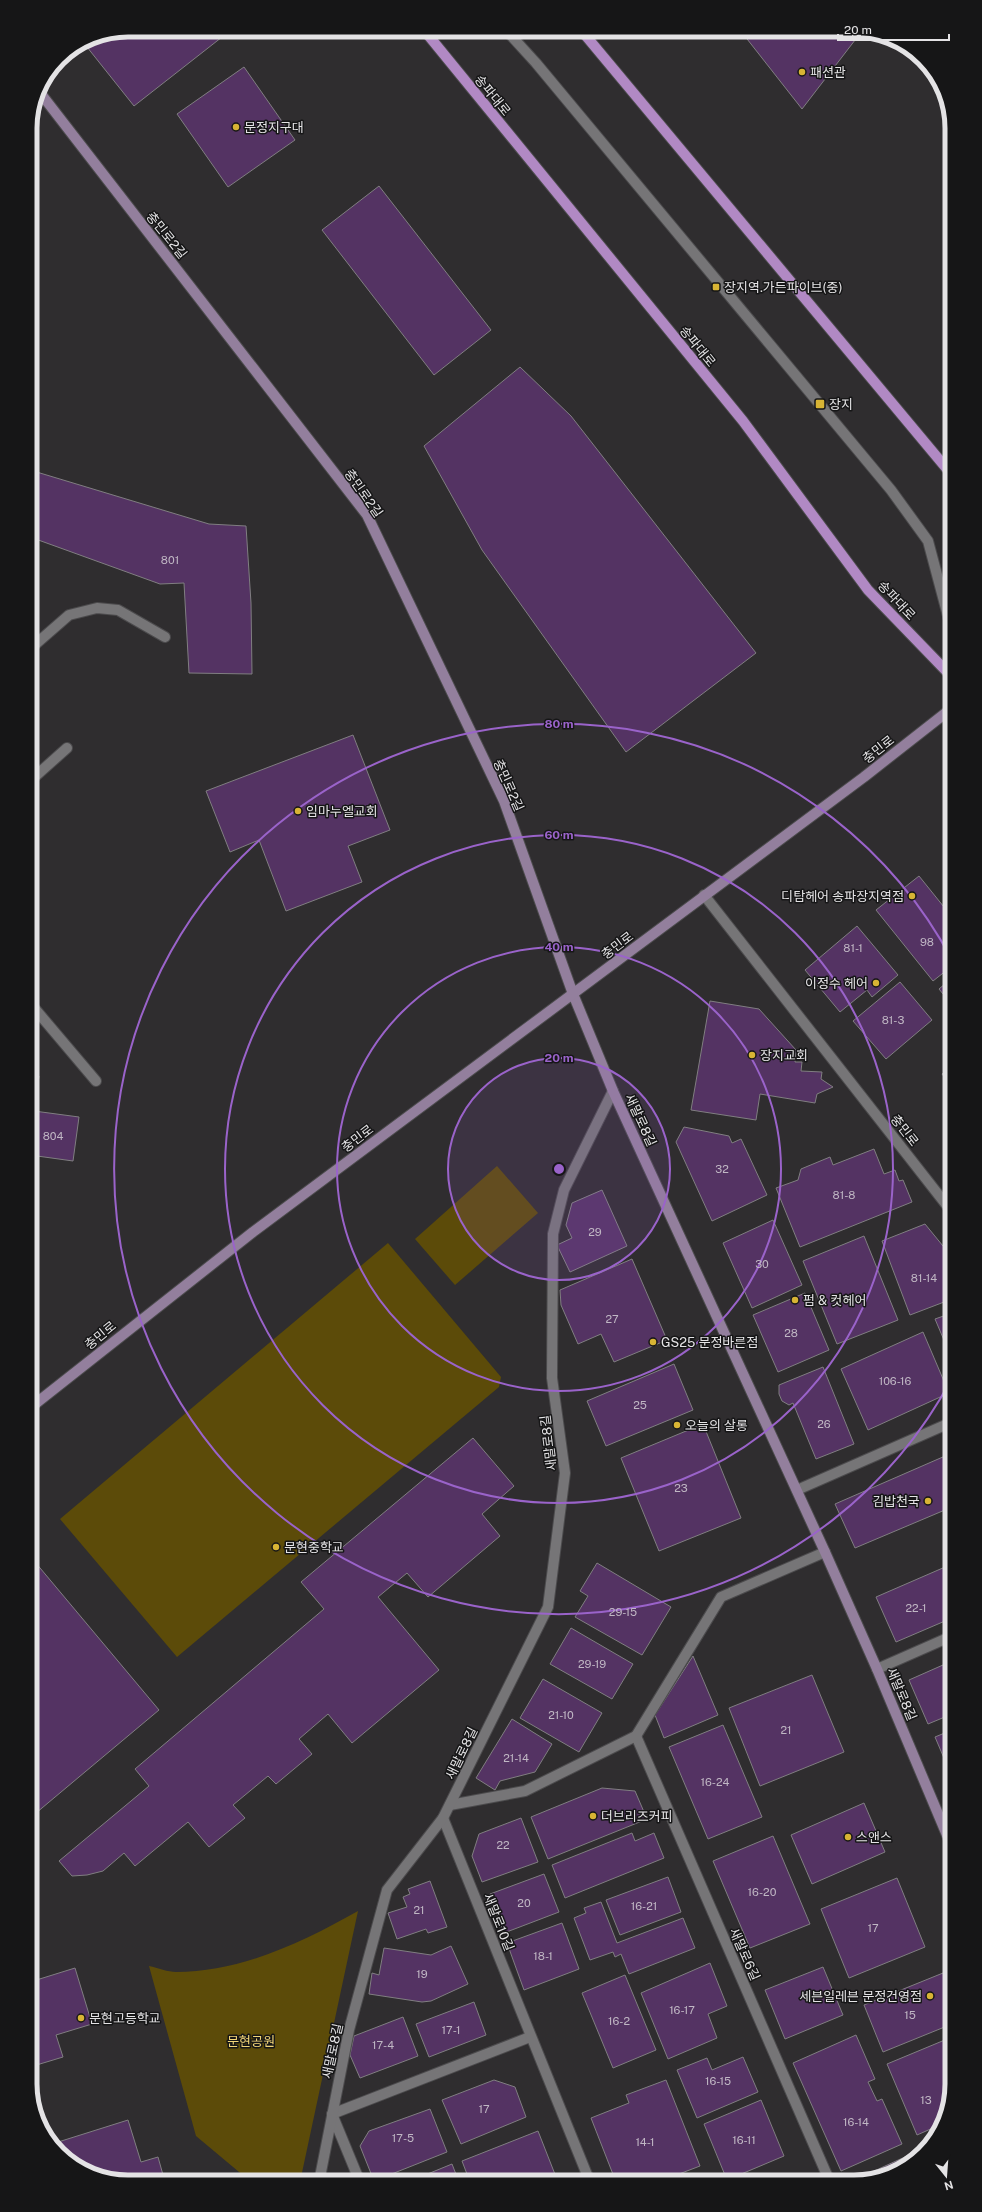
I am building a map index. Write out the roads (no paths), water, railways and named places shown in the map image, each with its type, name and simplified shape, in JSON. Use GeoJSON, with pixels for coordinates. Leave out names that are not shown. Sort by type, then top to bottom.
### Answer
{"type":"FeatureCollection","features":[{"type":"Feature","properties":{"kind":"main road","name":"송파대로"},"geometry":{"type":"LineString","coordinates":[[430,37],[743,422],[868,590],[945,670]]}},
{"type":"Feature","properties":{"kind":"main road"},"geometry":{"type":"LineString","coordinates":[[587,37],[945,467]]}},
{"type":"Feature","properties":{"kind":"street"},"geometry":{"type":"LineString","coordinates":[[512,37],[536,63],[891,490],[928,541],[945,605]]}},
{"type":"Feature","properties":{"kind":"street","name":"충민로2길"},"geometry":{"type":"LineString","coordinates":[[43,96],[366,515],[504,801],[573,994]]}},
{"type":"Feature","properties":{"kind":"street"},"geometry":{"type":"LineString","coordinates":[[37,642],[69,615],[97,608],[118,610],[165,637]]}},
{"type":"Feature","properties":{"kind":"street","name":"충민로"},"geometry":{"type":"LineString","coordinates":[[37,1402],[253,1232],[864,777],[945,713]]}},
{"type":"Feature","properties":{"kind":"street"},"geometry":{"type":"LineString","coordinates":[[37,775],[66,748]]}},
{"type":"Feature","properties":{"kind":"street","name":"충민로"},"geometry":{"type":"LineString","coordinates":[[704,895],[945,1203]]}},
{"type":"Feature","properties":{"kind":"street","name":"새말로8길"},"geometry":{"type":"LineString","coordinates":[[573,994],[613,1092],[825,1552],[877,1669],[945,1830]]}},
{"type":"Feature","properties":{"kind":"street"},"geometry":{"type":"LineString","coordinates":[[37,1011],[96,1080]]}},
{"type":"Feature","properties":{"kind":"street","name":"새말로8길"},"geometry":{"type":"LineString","coordinates":[[320,2175],[349,2030],[387,1890],[443,1818],[548,1607],[565,1473],[552,1378],[553,1234],[564,1190],[613,1092]]}},
{"type":"Feature","properties":{"kind":"street"},"geometry":{"type":"LineString","coordinates":[[797,1490],[945,1425]]}},
{"type":"Feature","properties":{"kind":"street"},"geometry":{"type":"LineString","coordinates":[[450,1805],[525,1791],[636,1736],[721,1597],[825,1552]]}},
{"type":"Feature","properties":{"kind":"street"},"geometry":{"type":"LineString","coordinates":[[877,1669],[945,1639]]}},
{"type":"Feature","properties":{"kind":"street","name":"새말로6길"},"geometry":{"type":"LineString","coordinates":[[636,1736],[827,2175]]}},
{"type":"Feature","properties":{"kind":"street","name":"새말로10길"},"geometry":{"type":"LineString","coordinates":[[443,1818],[530,2037],[587,2175]]}},
{"type":"Feature","properties":{"kind":"street"},"geometry":{"type":"LineString","coordinates":[[357,2175],[332,2114],[530,2037]]}},
{"type":"Feature","properties":{"kind":"place","name":"패션관"},"geometry":{"type":"Point","coordinates":[802,72]}},
{"type":"Feature","properties":{"kind":"place","name":"문정지구대"},"geometry":{"type":"Point","coordinates":[236,127]}},
{"type":"Feature","properties":{"kind":"place","name":"장지역.가든파이브(중)"},"geometry":{"type":"Point","coordinates":[716,287]}},
{"type":"Feature","properties":{"kind":"place","name":"장지"},"geometry":{"type":"Point","coordinates":[820,404]}},
{"type":"Feature","properties":{"kind":"place","name":"임마누엘교회"},"geometry":{"type":"Point","coordinates":[298,811]}},
{"type":"Feature","properties":{"kind":"place","name":"디탐헤어 송파장지역점"},"geometry":{"type":"Point","coordinates":[912,896]}},
{"type":"Feature","properties":{"kind":"place","name":"이정수 헤어"},"geometry":{"type":"Point","coordinates":[876,983]}},
{"type":"Feature","properties":{"kind":"place","name":"장지교회"},"geometry":{"type":"Point","coordinates":[752,1055]}},
{"type":"Feature","properties":{"kind":"place","name":"펌 & 컷헤어"},"geometry":{"type":"Point","coordinates":[795,1300]}},
{"type":"Feature","properties":{"kind":"place","name":"GS25 문정바른점"},"geometry":{"type":"Point","coordinates":[653,1342]}},
{"type":"Feature","properties":{"kind":"place","name":"오늘의 살롱"},"geometry":{"type":"Point","coordinates":[677,1425]}},
{"type":"Feature","properties":{"kind":"place","name":"김밥천국"},"geometry":{"type":"Point","coordinates":[928,1501]}},
{"type":"Feature","properties":{"kind":"place","name":"문현중학교"},"geometry":{"type":"Point","coordinates":[276,1547]}},
{"type":"Feature","properties":{"kind":"place","name":"더브리즈커피"},"geometry":{"type":"Point","coordinates":[593,1816]}},
{"type":"Feature","properties":{"kind":"place","name":"스앤스"},"geometry":{"type":"Point","coordinates":[848,1837]}},
{"type":"Feature","properties":{"kind":"place","name":"세븐일레븐 문정건영점"},"geometry":{"type":"Point","coordinates":[930,1996]}},
{"type":"Feature","properties":{"kind":"place","name":"문현고등학교"},"geometry":{"type":"Point","coordinates":[81,2018]}},
{"type":"Feature","properties":{"kind":"park label","name":"문현공원"},"geometry":{"type":"Point","coordinates":[251,2041]}}]}
